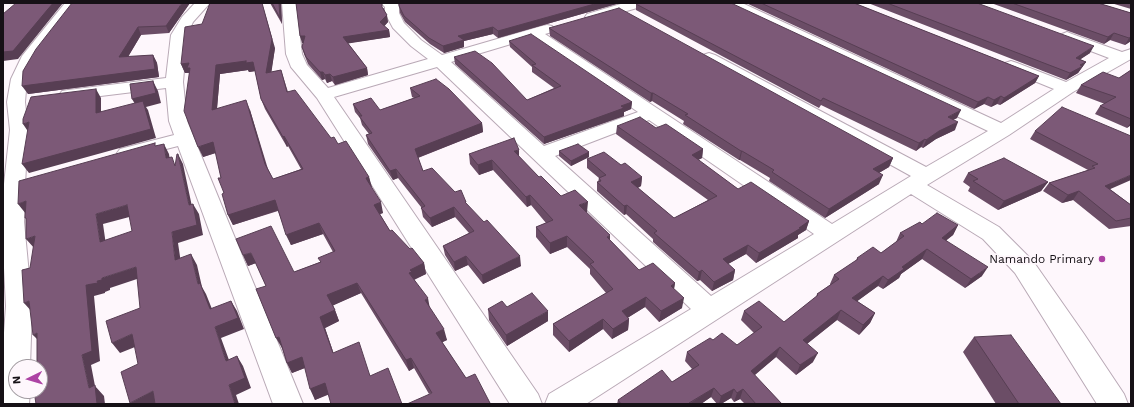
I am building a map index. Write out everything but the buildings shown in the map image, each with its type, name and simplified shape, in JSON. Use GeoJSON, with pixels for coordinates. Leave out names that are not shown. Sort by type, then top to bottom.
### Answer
{"type":"FeatureCollection","features":[{"type":"Feature","properties":{"kind":"street"},"geometry":{"type":"LineString","coordinates":[[14,404],[19,306],[13,222],[8,187],[19,130],[17,102],[19,79],[28,59],[72,3]]}},
{"type":"Feature","properties":{"kind":"street"},"geometry":{"type":"LineString","coordinates":[[203,3],[187,20],[179,35],[174,82],[178,121],[288,404]]}},
{"type":"Feature","properties":{"kind":"street"},"geometry":{"type":"LineString","coordinates":[[289,3],[294,54],[299,66],[324,95],[527,404]]}},
{"type":"Feature","properties":{"kind":"street"},"geometry":{"type":"LineString","coordinates":[[388,3],[392,6],[392,13],[398,25],[416,43],[440,61],[709,310]]}},
{"type":"Feature","properties":{"kind":"street"},"geometry":{"type":"LineString","coordinates":[[731,3],[1002,131]]}},
{"type":"Feature","properties":{"kind":"street"},"geometry":{"type":"LineString","coordinates":[[324,95],[533,33],[620,9],[640,12]]}},
{"type":"Feature","properties":{"kind":"street"},"geometry":{"type":"LineString","coordinates":[[533,33],[832,235]]}},
{"type":"Feature","properties":{"kind":"street"},"geometry":{"type":"LineString","coordinates":[[1056,33],[1126,55]]}},
{"type":"Feature","properties":{"kind":"street"},"geometry":{"type":"LineString","coordinates":[[696,50],[918,180],[950,207],[990,233],[1024,267],[1113,404]]}},
{"type":"Feature","properties":{"kind":"street"},"geometry":{"type":"LineString","coordinates":[[560,404],[918,180],[1002,131],[1067,88],[1126,55]]}},
{"type":"Feature","properties":{"kind":"street"},"geometry":{"type":"LineString","coordinates":[[1000,62],[1067,88]]}},
{"type":"Feature","properties":{"kind":"street"},"geometry":{"type":"LineString","coordinates":[[56,97],[174,82]]}},
{"type":"Feature","properties":{"kind":"street"},"geometry":{"type":"LineString","coordinates":[[1047,102],[1068,111]]}},
{"type":"Feature","properties":{"kind":"street"},"geometry":{"type":"LineString","coordinates":[[540,154],[652,113]]}},
{"type":"Feature","properties":{"kind":"street"},"geometry":{"type":"LineString","coordinates":[[106,159],[184,138]]}},
{"type":"Feature","properties":{"kind":"street"},"geometry":{"type":"LineString","coordinates":[[8,187],[36,179]]}},
{"type":"Feature","properties":{"kind":"place","name":"Namando Primary"},"geometry":{"type":"Point","coordinates":[1102,259]}}]}
